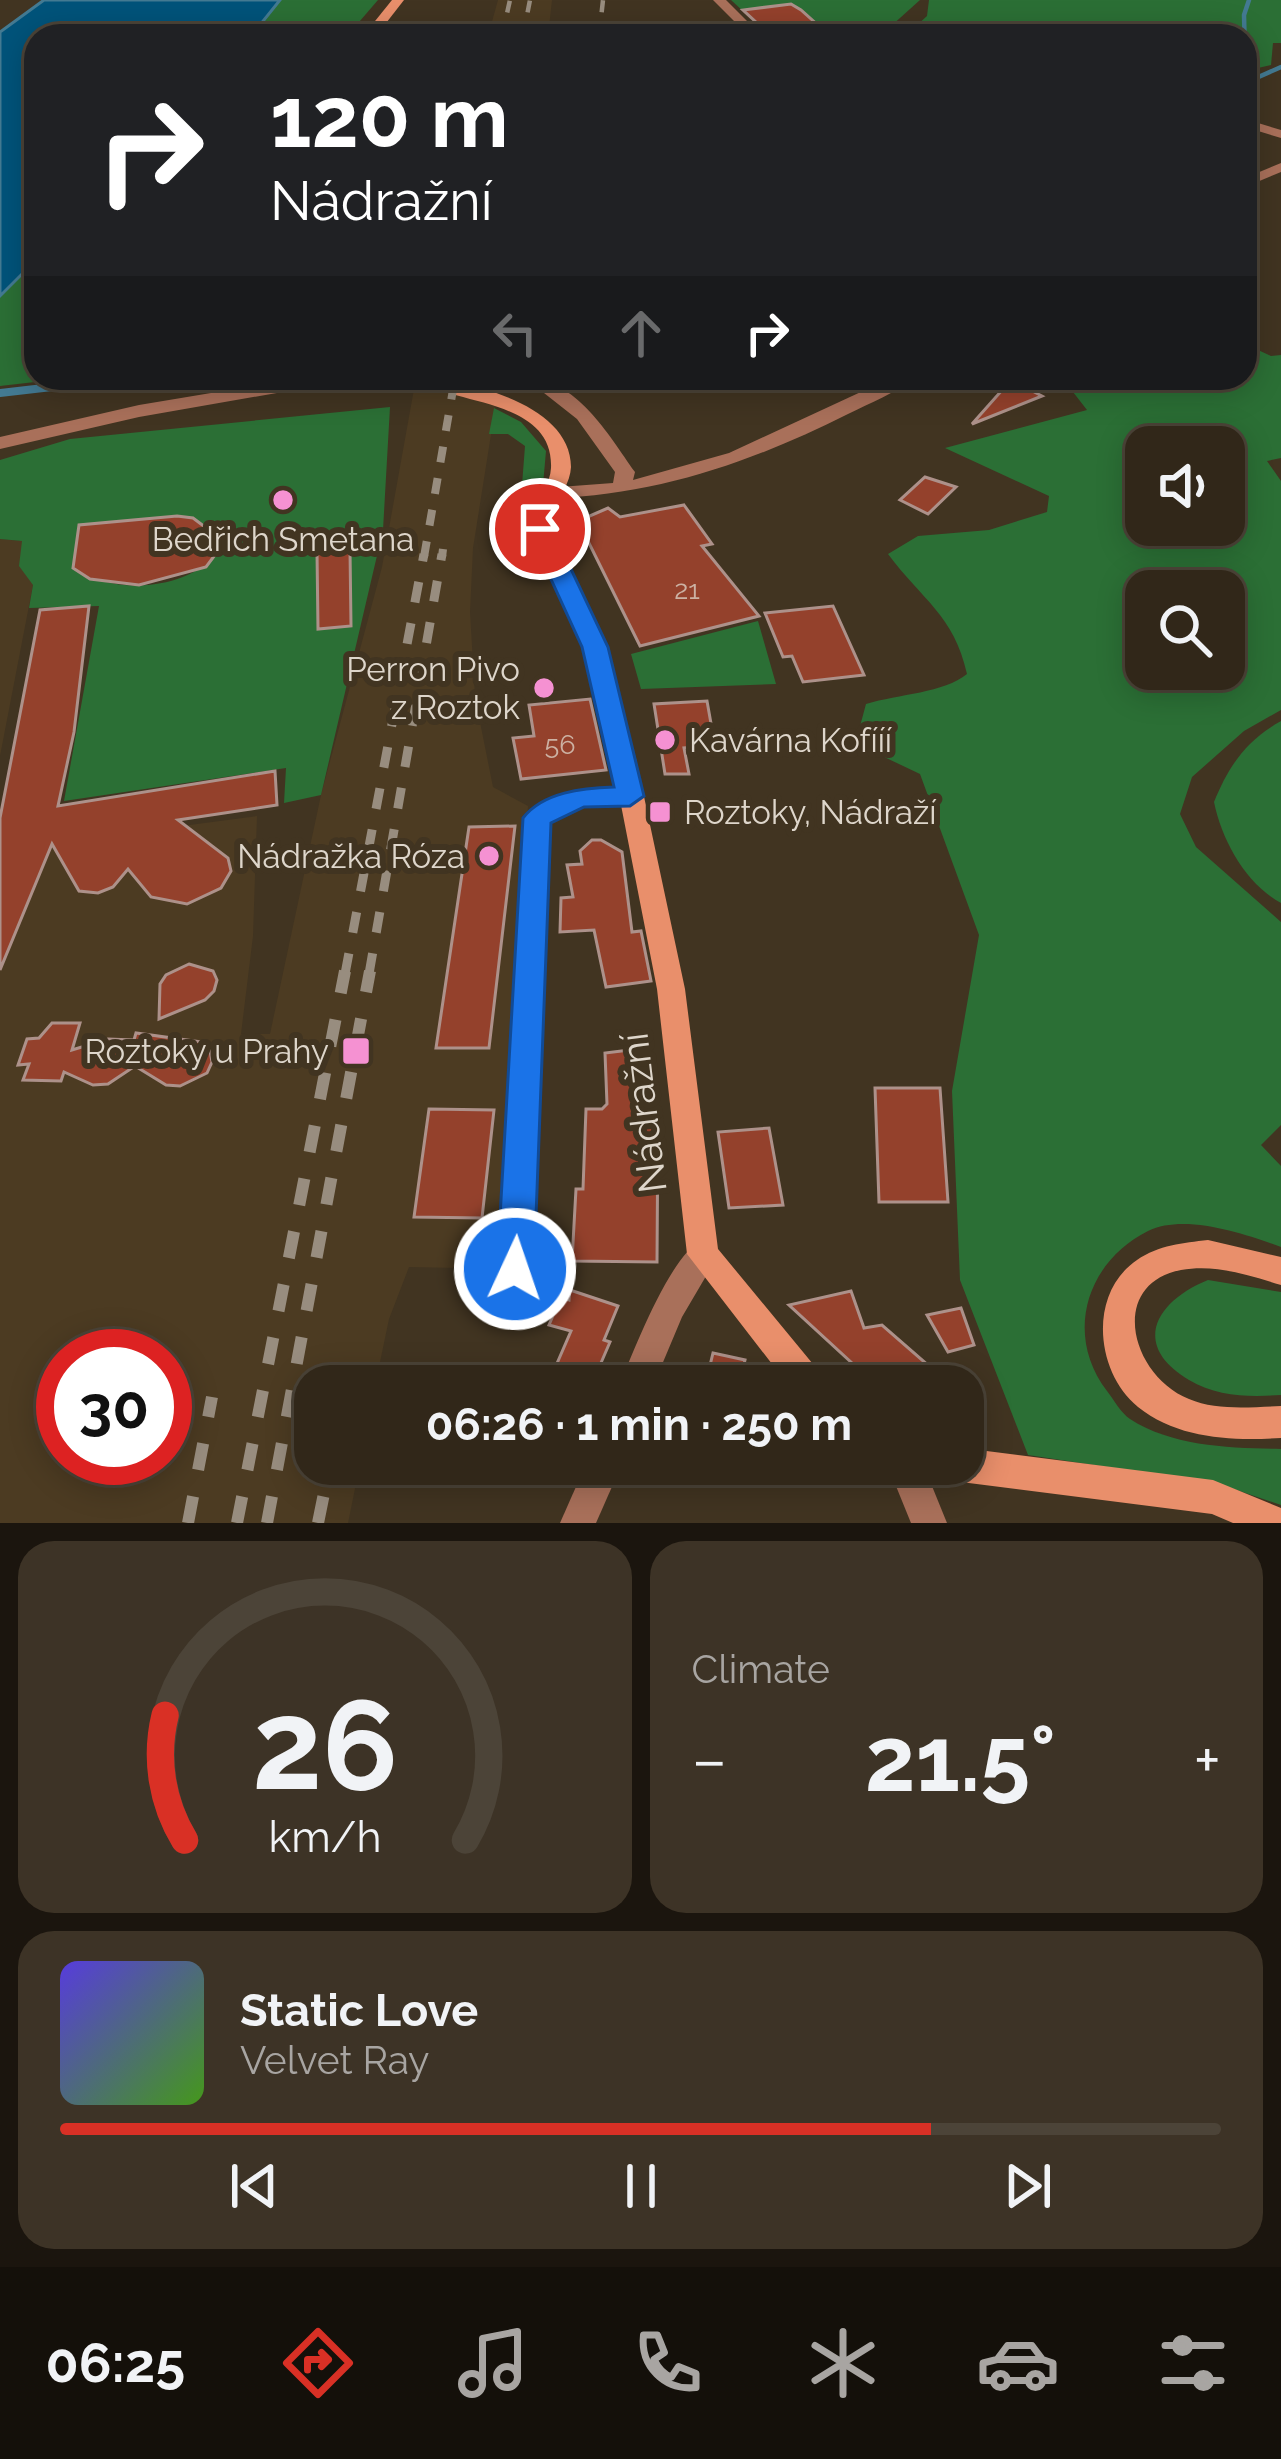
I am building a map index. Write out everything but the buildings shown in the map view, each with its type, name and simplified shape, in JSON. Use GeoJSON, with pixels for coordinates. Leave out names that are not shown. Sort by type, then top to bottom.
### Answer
{"type":"FeatureCollection","features":[{"type":"Feature","properties":{"kind":"main road"},"geometry":{"type":"LineString","coordinates":[[379,24],[398,0]]}},
{"type":"Feature","properties":{"kind":"main road","name":"Nádražní"},"geometry":{"type":"LineString","coordinates":[[454,390],[535,419],[555,440],[560,453],[540,529],[595,647],[630,796],[670,989],[703,1254]]}},
{"type":"Feature","properties":{"kind":"main road"},"geometry":{"type":"LineString","coordinates":[[1281,1271],[1205,1253],[1173,1258],[1127,1287],[1118,1311],[1124,1365],[1140,1387],[1176,1412],[1215,1421],[1281,1422]]}},
{"type":"Feature","properties":{"kind":"main road"},"geometry":{"type":"LineString","coordinates":[[703,1254],[793,1365]]}},
{"type":"Feature","properties":{"kind":"main road"},"geometry":{"type":"LineString","coordinates":[[984,1468],[1213,1497],[1275,1523]]}},
{"type":"Feature","properties":{"kind":"street"},"geometry":{"type":"LineString","coordinates":[[719,0],[744,24]]}},
{"type":"Feature","properties":{"kind":"street"},"geometry":{"type":"LineString","coordinates":[[0,443],[139,411],[263,390]]}},
{"type":"Feature","properties":{"kind":"street"},"geometry":{"type":"LineString","coordinates":[[550,390],[591,422],[623,468],[627,480],[622,488]]}},
{"type":"Feature","properties":{"kind":"street"},"geometry":{"type":"LineString","coordinates":[[553,492],[607,493],[660,482],[790,436],[881,390]]}},
{"type":"Feature","properties":{"kind":"street"},"geometry":{"type":"LineString","coordinates":[[515,1269],[537,818],[579,797],[630,796]]}},
{"type":"Feature","properties":{"kind":"street"},"geometry":{"type":"LineString","coordinates":[[645,1365],[669,1309],[703,1254]]}},
{"type":"Feature","properties":{"kind":"street"},"geometry":{"type":"LineString","coordinates":[[578,1523],[595,1485]]}},
{"type":"Feature","properties":{"kind":"street"},"geometry":{"type":"LineString","coordinates":[[914,1485],[929,1523]]}},
{"type":"Feature","properties":{"kind":"shaded area"},"geometry":{"type":"Polygon","coordinates":[[[498,0],[552,0],[549,24],[491,24],[498,0]]]}},
{"type":"Feature","properties":{"kind":"shaded area"},"geometry":{"type":"Polygon","coordinates":[[[414,390],[498,390],[473,548],[470,612],[475,697],[493,787],[528,806],[508,1269],[409,1267],[389,1319],[379,1365],[294,1365],[294,1485],[356,1485],[348,1523],[0,1523],[0,850],[257,816],[253,936],[241,1034],[270,1034],[321,795],[382,567],[414,390]]]}},
{"type":"Feature","properties":{"kind":"shaded area"},"geometry":{"type":"Polygon","coordinates":[[[0,539],[22,541],[33,585],[0,756],[0,539]]]}},
{"type":"Feature","properties":{"kind":"green space"},"geometry":{"type":"Polygon","coordinates":[[[280,0],[378,0],[357,24],[261,24],[280,0]]]}},
{"type":"Feature","properties":{"kind":"green space"},"geometry":{"type":"Polygon","coordinates":[[[731,0],[920,0],[893,24],[757,24],[731,0]]]}},
{"type":"Feature","properties":{"kind":"green space"},"geometry":{"type":"Polygon","coordinates":[[[929,0],[1281,0],[1281,43],[1273,43],[1271,65],[1257,68],[1257,24],[918,24],[927,16],[929,0]]]}},
{"type":"Feature","properties":{"kind":"green space"},"geometry":{"type":"Polygon","coordinates":[[[24,272],[24,383],[0,386],[0,296],[24,272]]]}},
{"type":"Feature","properties":{"kind":"green space"},"geometry":{"type":"Polygon","coordinates":[[[1257,350],[1281,355],[1281,458],[1267,461],[1281,481],[1281,710],[1244,731],[1192,777],[1180,814],[1196,847],[1281,922],[1281,1125],[1261,1145],[1281,1166],[1281,1247],[1197,1225],[1148,1231],[1127,1244],[1096,1280],[1085,1324],[1094,1369],[1130,1419],[1184,1441],[1281,1449],[1281,1505],[1219,1484],[1028,1455],[960,1280],[952,1091],[979,935],[920,774],[880,755],[859,730],[866,704],[934,689],[967,674],[945,622],[888,554],[918,536],[989,530],[1047,512],[1049,496],[945,448],[1087,410],[1069,390],[1257,390],[1257,350]]]}},
{"type":"Feature","properties":{"kind":"green space"},"geometry":{"type":"Polygon","coordinates":[[[390,407],[383,530],[321,795],[284,803],[286,768],[64,801],[99,606],[29,608],[33,585],[19,566],[22,541],[0,539],[0,460],[70,439],[390,407]],[[185,517],[78,525],[74,569],[109,583],[129,585],[150,585],[189,574],[218,551],[204,526],[185,517]]]}},
{"type":"Feature","properties":{"kind":"green space"},"geometry":{"type":"Polygon","coordinates":[[[494,408],[521,422],[546,451],[543,485],[525,524],[519,524],[525,446],[508,434],[489,434],[494,408]]]}},
{"type":"Feature","properties":{"kind":"green space"},"geometry":{"type":"Polygon","coordinates":[[[758,621],[776,684],[641,689],[631,654],[758,621]]]}},
{"type":"Feature","properties":{"kind":"green space"},"geometry":{"type":"Polygon","coordinates":[[[1281,721],[1281,903],[1257,885],[1237,860],[1214,802],[1240,755],[1281,721]]]}},
{"type":"Feature","properties":{"kind":"green space"},"geometry":{"type":"Polygon","coordinates":[[[1208,1280],[1281,1292],[1281,1395],[1211,1390],[1171,1367],[1160,1353],[1155,1339],[1164,1312],[1208,1280]]]}},
{"type":"Feature","properties":{"kind":"water"},"geometry":{"type":"Polygon","coordinates":[[[44,0],[280,0],[261,24],[24,24],[24,272],[0,296],[0,32],[44,0]]]}},
{"type":"Feature","properties":{"kind":"waterway"},"geometry":{"type":"LineString","coordinates":[[1244,24],[1249,0]]}},
{"type":"Feature","properties":{"kind":"waterway"},"geometry":{"type":"LineString","coordinates":[[1257,78],[1281,67]]}},
{"type":"Feature","properties":{"kind":"waterway"},"geometry":{"type":"LineString","coordinates":[[0,393],[26,390]]}},
{"type":"Feature","properties":{"kind":"railway"},"geometry":{"type":"LineString","coordinates":[[505,24],[510,0]]}},
{"type":"Feature","properties":{"kind":"railway"},"geometry":{"type":"LineString","coordinates":[[525,24],[530,0]]}},
{"type":"Feature","properties":{"kind":"railway"},"geometry":{"type":"LineString","coordinates":[[600,24],[603,0]]}},
{"type":"Feature","properties":{"kind":"railway"},"geometry":{"type":"LineString","coordinates":[[424,557],[453,390]]}},
{"type":"Feature","properties":{"kind":"railway"},"geometry":{"type":"LineString","coordinates":[[442,557],[443,549]]}},
{"type":"Feature","properties":{"kind":"railway"},"geometry":{"type":"LineString","coordinates":[[345,974],[424,554]]}},
{"type":"Feature","properties":{"kind":"railway"},"geometry":{"type":"LineString","coordinates":[[369,974],[442,554]]}},
{"type":"Feature","properties":{"kind":"railway"},"geometry":{"type":"LineString","coordinates":[[237,1523],[345,971]]}},
{"type":"Feature","properties":{"kind":"railway"},"geometry":{"type":"LineString","coordinates":[[267,1523],[370,971]]}},
{"type":"Feature","properties":{"kind":"railway"},"geometry":{"type":"LineString","coordinates":[[188,1523],[212,1397]]}},
{"type":"Feature","properties":{"kind":"railway"},"geometry":{"type":"LineString","coordinates":[[318,1523],[326,1485]]}},
{"type":"Feature","properties":{"kind":"place","name":"Bedřich Smetana"},"geometry":{"type":"Point","coordinates":[283,500]}},
{"type":"Feature","properties":{"kind":"place","name":"Perron Pivo z Roztok"},"geometry":{"type":"Point","coordinates":[544,688]}},
{"type":"Feature","properties":{"kind":"place","name":"Kavárna Kofííí"},"geometry":{"type":"Point","coordinates":[665,740]}},
{"type":"Feature","properties":{"kind":"place","name":"Roztoky, Nádraží"},"geometry":{"type":"Point","coordinates":[660,812]}},
{"type":"Feature","properties":{"kind":"place","name":"Nádražka Róza"},"geometry":{"type":"Point","coordinates":[489,856]}},
{"type":"Feature","properties":{"kind":"place","name":"Roztoky u Prahy"},"geometry":{"type":"Point","coordinates":[356,1051]}},
{"type":"Feature","properties":{"kind":"route"},"geometry":{"type":"LineString","coordinates":[[515,1269],[537,818],[579,797],[630,796],[595,647],[540,529]]}}]}
